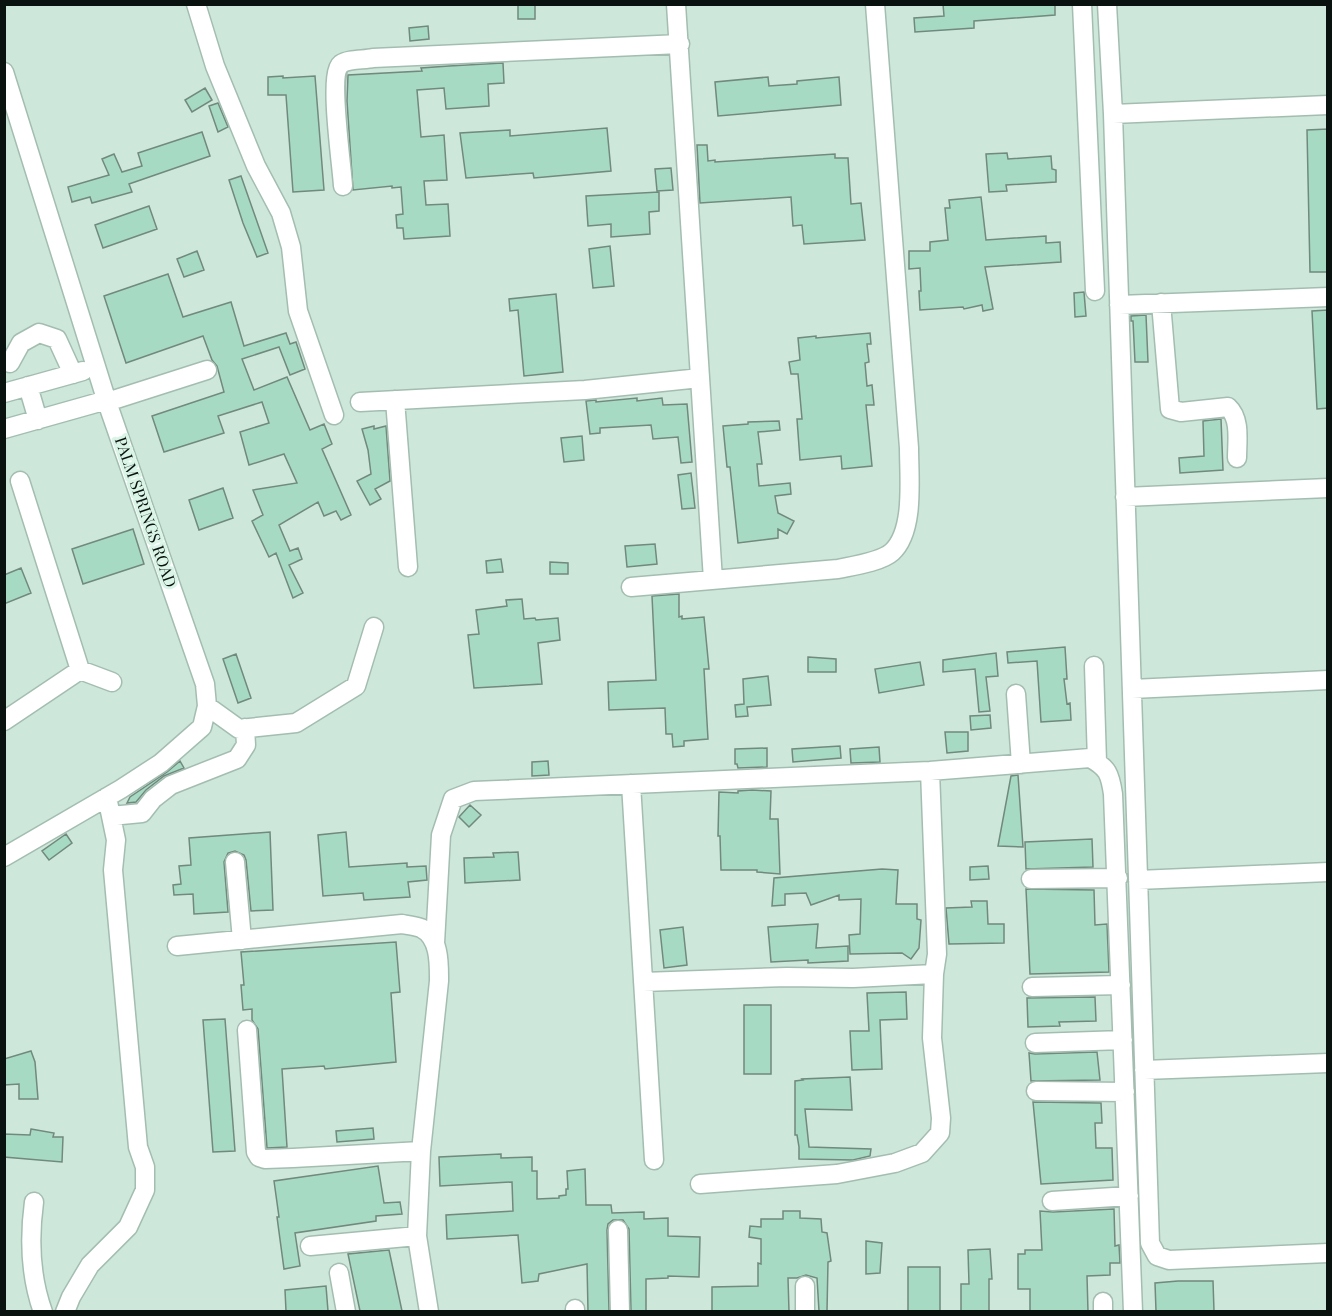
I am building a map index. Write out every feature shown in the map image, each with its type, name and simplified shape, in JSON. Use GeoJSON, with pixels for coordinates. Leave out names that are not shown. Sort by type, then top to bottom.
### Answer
{"type":"FeatureCollection","features":[{"type":"Feature","properties":{"kind":"street"},"geometry":{"type":"LineString","coordinates":[[196,4],[215,66],[256,166],[281,213],[291,247],[298,311],[334,415]]}},
{"type":"Feature","properties":{"kind":"street"},"geometry":{"type":"LineString","coordinates":[[676,4],[713,580]]}},
{"type":"Feature","properties":{"kind":"street"},"geometry":{"type":"LineString","coordinates":[[632,587],[838,569],[890,554],[901,540],[908,521],[909,448],[875,4]]}},
{"type":"Feature","properties":{"kind":"street"},"geometry":{"type":"LineString","coordinates":[[1082,4],[1095,291]]}},
{"type":"Feature","properties":{"kind":"street"},"geometry":{"type":"LineString","coordinates":[[1107,4],[1113,114],[1150,1244],[1157,1256],[1169,1260],[1328,1253]]}},
{"type":"Feature","properties":{"kind":"street"},"geometry":{"type":"LineString","coordinates":[[343,186],[335,78],[338,66],[344,62],[373,58],[680,44]]}},
{"type":"Feature","properties":{"kind":"street","name":"PALM SPRINGS ROAD"},"geometry":{"type":"LineString","coordinates":[[4,72],[107,401],[205,684],[207,706]]}},
{"type":"Feature","properties":{"kind":"street"},"geometry":{"type":"LineString","coordinates":[[1113,114],[1328,105]]}},
{"type":"Feature","properties":{"kind":"street"},"geometry":{"type":"LineString","coordinates":[[1119,305],[1328,297]]}},
{"type":"Feature","properties":{"kind":"street"},"geometry":{"type":"LineString","coordinates":[[1161,303],[1170,409],[1181,412],[1228,407],[1237,422],[1237,458]]}},
{"type":"Feature","properties":{"kind":"street"},"geometry":{"type":"LineString","coordinates":[[10,363],[21,343],[39,333],[57,339],[73,374]]}},
{"type":"Feature","properties":{"kind":"street"},"geometry":{"type":"LineString","coordinates":[[4,393],[96,367]]}},
{"type":"Feature","properties":{"kind":"street"},"geometry":{"type":"LineString","coordinates":[[4,429],[107,401],[207,370]]}},
{"type":"Feature","properties":{"kind":"street"},"geometry":{"type":"LineString","coordinates":[[360,402],[585,390],[700,378]]}},
{"type":"Feature","properties":{"kind":"street"},"geometry":{"type":"LineString","coordinates":[[28,386],[38,420]]}},
{"type":"Feature","properties":{"kind":"street"},"geometry":{"type":"LineString","coordinates":[[395,400],[408,567]]}},
{"type":"Feature","properties":{"kind":"street"},"geometry":{"type":"LineString","coordinates":[[20,480],[80,670]]}},
{"type":"Feature","properties":{"kind":"street"},"geometry":{"type":"LineString","coordinates":[[1125,497],[1328,488]]}},
{"type":"Feature","properties":{"kind":"street"},"geometry":{"type":"LineString","coordinates":[[4,857],[161,763],[202,727],[207,706],[239,729],[296,723],[356,686],[374,627]]}},
{"type":"Feature","properties":{"kind":"street"},"geometry":{"type":"LineString","coordinates":[[1094,666],[1097,762]]}},
{"type":"Feature","properties":{"kind":"street"},"geometry":{"type":"LineString","coordinates":[[80,670],[112,682]]}},
{"type":"Feature","properties":{"kind":"street"},"geometry":{"type":"LineString","coordinates":[[4,721],[80,670]]}},
{"type":"Feature","properties":{"kind":"street"},"geometry":{"type":"LineString","coordinates":[[1132,689],[1328,680]]}},
{"type":"Feature","properties":{"kind":"street"},"geometry":{"type":"LineString","coordinates":[[1016,694],[1021,764]]}},
{"type":"Feature","properties":{"kind":"street"},"geometry":{"type":"LineString","coordinates":[[111,816],[142,813],[153,799],[171,785],[237,759],[246,746],[245,729]]}},
{"type":"Feature","properties":{"kind":"street"},"geometry":{"type":"LineString","coordinates":[[429,1311],[417,1236],[421,1151],[439,981],[439,963],[435,943],[441,834],[453,799],[474,791],[930,771],[1090,758],[1103,765],[1111,778],[1118,878],[1133,1311]]}},
{"type":"Feature","properties":{"kind":"street"},"geometry":{"type":"LineString","coordinates":[[700,1184],[837,1174],[896,1163],[922,1153],[940,1134],[941,1118],[932,1038],[934,974],[937,954],[930,771]]}},
{"type":"Feature","properties":{"kind":"street"},"geometry":{"type":"LineString","coordinates":[[631,784],[654,1160]]}},
{"type":"Feature","properties":{"kind":"street"},"geometry":{"type":"LineString","coordinates":[[66,1311],[71,1297],[90,1265],[128,1227],[145,1190],[145,1167],[138,1147],[113,870],[116,840],[106,797]]}},
{"type":"Feature","properties":{"kind":"street"},"geometry":{"type":"LineString","coordinates":[[234,862],[242,940]]}},
{"type":"Feature","properties":{"kind":"street"},"geometry":{"type":"LineString","coordinates":[[1138,880],[1328,872]]}},
{"type":"Feature","properties":{"kind":"street"},"geometry":{"type":"LineString","coordinates":[[1031,879],[1118,878]]}},
{"type":"Feature","properties":{"kind":"street"},"geometry":{"type":"LineString","coordinates":[[177,946],[402,924],[423,929],[435,943]]}},
{"type":"Feature","properties":{"kind":"street"},"geometry":{"type":"LineString","coordinates":[[643,982],[788,976],[885,977],[934,974]]}},
{"type":"Feature","properties":{"kind":"street"},"geometry":{"type":"LineString","coordinates":[[1032,987],[1121,985]]}},
{"type":"Feature","properties":{"kind":"street"},"geometry":{"type":"LineString","coordinates":[[247,1030],[256,1152],[259,1157],[284,1158],[421,1151]]}},
{"type":"Feature","properties":{"kind":"street"},"geometry":{"type":"LineString","coordinates":[[1035,1043],[1123,1040]]}},
{"type":"Feature","properties":{"kind":"street"},"geometry":{"type":"LineString","coordinates":[[1144,1070],[1328,1063]]}},
{"type":"Feature","properties":{"kind":"street"},"geometry":{"type":"LineString","coordinates":[[1036,1091],[1125,1092]]}},
{"type":"Feature","properties":{"kind":"street"},"geometry":{"type":"LineString","coordinates":[[1052,1201],[1129,1196]]}},
{"type":"Feature","properties":{"kind":"street"},"geometry":{"type":"LineString","coordinates":[[34,1202],[30,1228],[33,1276],[43,1311]]}},
{"type":"Feature","properties":{"kind":"street"},"geometry":{"type":"LineString","coordinates":[[618,1230],[620,1311]]}},
{"type":"Feature","properties":{"kind":"street"},"geometry":{"type":"LineString","coordinates":[[310,1246],[417,1236]]}},
{"type":"Feature","properties":{"kind":"street"},"geometry":{"type":"LineString","coordinates":[[339,1273],[346,1311]]}},
{"type":"Feature","properties":{"kind":"street"},"geometry":{"type":"LineString","coordinates":[[805,1286],[805,1311]]}},
{"type":"Feature","properties":{"kind":"building"},"geometry":{"type":"Polygon","coordinates":[[[518,4],[535,4],[535,19],[518,19],[518,4]]]}},
{"type":"Feature","properties":{"kind":"building"},"geometry":{"type":"Polygon","coordinates":[[[943,4],[1055,4],[1055,15],[974,21],[974,28],[915,32],[914,18],[944,16],[943,4]]]}},
{"type":"Feature","properties":{"kind":"building"},"geometry":{"type":"Polygon","coordinates":[[[428,26],[429,39],[410,41],[409,28],[428,26]]]}},
{"type":"Feature","properties":{"kind":"building"},"geometry":{"type":"Polygon","coordinates":[[[503,63],[504,83],[488,84],[489,106],[446,109],[444,88],[417,90],[421,137],[444,135],[447,180],[424,181],[426,205],[448,204],[450,236],[404,239],[403,228],[397,228],[396,215],[403,214],[401,187],[353,190],[347,101],[348,75],[503,63]]]}},
{"type":"Feature","properties":{"kind":"building"},"geometry":{"type":"Polygon","coordinates":[[[283,76],[283,78],[315,76],[324,190],[293,192],[286,95],[268,95],[268,77],[283,76]]]}},
{"type":"Feature","properties":{"kind":"building"},"geometry":{"type":"Polygon","coordinates":[[[768,77],[769,86],[839,77],[841,105],[718,116],[715,82],[768,77]]]}},
{"type":"Feature","properties":{"kind":"building"},"geometry":{"type":"Polygon","coordinates":[[[205,88],[212,100],[192,112],[185,100],[205,88]]]}},
{"type":"Feature","properties":{"kind":"building"},"geometry":{"type":"Polygon","coordinates":[[[218,103],[228,127],[218,132],[209,106],[218,103]]]}},
{"type":"Feature","properties":{"kind":"building"},"geometry":{"type":"Polygon","coordinates":[[[607,128],[611,171],[534,178],[533,173],[466,178],[460,133],[510,130],[510,136],[607,128]]]}},
{"type":"Feature","properties":{"kind":"building"},"geometry":{"type":"Polygon","coordinates":[[[1328,129],[1328,272],[1310,272],[1307,130],[1328,129]]]}},
{"type":"Feature","properties":{"kind":"building"},"geometry":{"type":"Polygon","coordinates":[[[202,132],[210,156],[129,184],[132,192],[92,203],[90,197],[72,202],[68,187],[109,175],[102,159],[114,154],[122,172],[142,166],[138,153],[202,132]]]}},
{"type":"Feature","properties":{"kind":"building"},"geometry":{"type":"Polygon","coordinates":[[[697,145],[707,145],[708,161],[715,160],[715,162],[835,154],[835,158],[848,158],[851,204],[861,203],[865,240],[804,244],[802,225],[793,226],[791,197],[700,203],[697,145]]]}},
{"type":"Feature","properties":{"kind":"building"},"geometry":{"type":"Polygon","coordinates":[[[1007,153],[1008,159],[1051,156],[1052,169],[1056,170],[1056,182],[1006,185],[1007,191],[989,192],[986,154],[1007,153]]]}},
{"type":"Feature","properties":{"kind":"building"},"geometry":{"type":"Polygon","coordinates":[[[671,168],[673,190],[657,191],[655,169],[671,168]]]}},
{"type":"Feature","properties":{"kind":"building"},"geometry":{"type":"Polygon","coordinates":[[[241,176],[268,253],[257,257],[229,180],[241,176]]]}},
{"type":"Feature","properties":{"kind":"building"},"geometry":{"type":"Polygon","coordinates":[[[659,192],[659,211],[649,212],[650,234],[611,237],[611,224],[588,226],[586,196],[659,192]]]}},
{"type":"Feature","properties":{"kind":"building"},"geometry":{"type":"Polygon","coordinates":[[[981,197],[986,240],[1046,236],[1046,243],[1060,242],[1061,262],[985,267],[993,309],[983,311],[982,305],[964,309],[963,307],[920,310],[920,268],[909,269],[909,251],[930,251],[930,242],[948,240],[945,208],[950,208],[949,200],[981,197]]]}},
{"type":"Feature","properties":{"kind":"building"},"geometry":{"type":"Polygon","coordinates":[[[149,206],[157,229],[103,248],[95,225],[149,206]]]}},
{"type":"Feature","properties":{"kind":"building"},"geometry":{"type":"Polygon","coordinates":[[[610,246],[614,286],[593,288],[589,249],[610,246]]]}},
{"type":"Feature","properties":{"kind":"building"},"geometry":{"type":"Polygon","coordinates":[[[197,251],[204,270],[184,277],[177,259],[197,251]]]}},
{"type":"Feature","properties":{"kind":"building"},"geometry":{"type":"Polygon","coordinates":[[[168,274],[183,317],[231,302],[244,346],[286,333],[290,344],[296,342],[305,369],[290,375],[279,347],[242,359],[254,390],[287,377],[310,430],[324,424],[332,444],[322,449],[351,515],[341,520],[336,511],[324,516],[318,502],[279,525],[290,551],[298,548],[302,559],[289,565],[303,593],[293,598],[276,553],[269,557],[252,521],[263,515],[253,490],[297,483],[284,454],[249,465],[240,432],[269,423],[262,402],[218,416],[224,433],[164,452],[152,416],[224,392],[217,366],[212,360],[203,336],[126,363],[104,296],[168,274]]]}},
{"type":"Feature","properties":{"kind":"building"},"geometry":{"type":"Polygon","coordinates":[[[1084,292],[1086,316],[1075,317],[1074,293],[1084,292]]]}},
{"type":"Feature","properties":{"kind":"building"},"geometry":{"type":"Polygon","coordinates":[[[556,294],[563,372],[524,376],[518,310],[510,311],[509,299],[556,294]]]}},
{"type":"Feature","properties":{"kind":"building"},"geometry":{"type":"Polygon","coordinates":[[[1328,310],[1328,408],[1317,409],[1312,311],[1328,310]]]}},
{"type":"Feature","properties":{"kind":"building"},"geometry":{"type":"Polygon","coordinates":[[[1146,315],[1148,362],[1135,362],[1131,316],[1146,315]]]}},
{"type":"Feature","properties":{"kind":"building"},"geometry":{"type":"Polygon","coordinates":[[[870,333],[871,344],[867,344],[869,362],[865,363],[867,386],[872,385],[874,405],[866,405],[872,466],[842,469],[841,456],[800,460],[797,419],[802,419],[798,374],[791,374],[789,362],[800,360],[798,338],[870,333]]]}},
{"type":"Feature","properties":{"kind":"building"},"geometry":{"type":"Polygon","coordinates":[[[637,398],[637,401],[662,398],[663,405],[687,404],[692,462],[681,463],[678,437],[653,439],[651,425],[600,428],[600,433],[590,434],[586,401],[637,398]]]}},
{"type":"Feature","properties":{"kind":"building"},"geometry":{"type":"Polygon","coordinates":[[[1221,419],[1223,470],[1180,473],[1179,458],[1204,456],[1203,421],[1221,419]]]}},
{"type":"Feature","properties":{"kind":"building"},"geometry":{"type":"Polygon","coordinates":[[[779,421],[780,430],[758,432],[762,464],[757,464],[759,486],[790,483],[791,494],[775,496],[778,513],[794,521],[787,534],[778,529],[778,538],[738,543],[723,426],[779,421]]]}},
{"type":"Feature","properties":{"kind":"building"},"geometry":{"type":"Polygon","coordinates":[[[374,426],[374,429],[386,426],[390,481],[375,489],[381,499],[370,505],[357,481],[371,474],[362,429],[374,426]]]}},
{"type":"Feature","properties":{"kind":"building"},"geometry":{"type":"Polygon","coordinates":[[[582,436],[584,460],[564,462],[561,438],[582,436]]]}},
{"type":"Feature","properties":{"kind":"building"},"geometry":{"type":"Polygon","coordinates":[[[691,473],[695,508],[682,509],[678,475],[691,473]]]}},
{"type":"Feature","properties":{"kind":"building"},"geometry":{"type":"Polygon","coordinates":[[[223,488],[233,518],[199,530],[189,500],[223,488]]]}},
{"type":"Feature","properties":{"kind":"building"},"geometry":{"type":"Polygon","coordinates":[[[133,529],[144,564],[83,584],[72,549],[133,529]]]}},
{"type":"Feature","properties":{"kind":"building"},"geometry":{"type":"Polygon","coordinates":[[[655,544],[657,564],[627,567],[625,546],[655,544]]]}},
{"type":"Feature","properties":{"kind":"building"},"geometry":{"type":"Polygon","coordinates":[[[501,559],[503,572],[487,573],[486,561],[501,559]]]}},
{"type":"Feature","properties":{"kind":"building"},"geometry":{"type":"Polygon","coordinates":[[[550,562],[568,563],[568,574],[550,574],[550,562]]]}},
{"type":"Feature","properties":{"kind":"building"},"geometry":{"type":"Polygon","coordinates":[[[21,568],[31,593],[4,604],[4,575],[21,568]]]}},
{"type":"Feature","properties":{"kind":"building"},"geometry":{"type":"Polygon","coordinates":[[[679,594],[679,617],[682,616],[682,619],[704,617],[709,669],[704,669],[708,739],[684,741],[684,746],[673,747],[672,734],[666,734],[665,708],[609,710],[608,682],[656,680],[652,596],[679,594]]]}},
{"type":"Feature","properties":{"kind":"building"},"geometry":{"type":"Polygon","coordinates":[[[522,599],[524,619],[558,618],[560,640],[538,643],[542,684],[474,688],[468,635],[479,634],[476,610],[507,606],[506,600],[522,599]]]}},
{"type":"Feature","properties":{"kind":"building"},"geometry":{"type":"Polygon","coordinates":[[[1065,647],[1067,679],[1064,679],[1067,704],[1070,703],[1071,720],[1041,722],[1037,661],[1008,663],[1007,652],[1065,647]]]}},
{"type":"Feature","properties":{"kind":"building"},"geometry":{"type":"Polygon","coordinates":[[[996,653],[998,676],[986,677],[990,711],[979,712],[975,669],[943,672],[943,660],[996,653]]]}},
{"type":"Feature","properties":{"kind":"building"},"geometry":{"type":"Polygon","coordinates":[[[236,654],[251,698],[238,703],[223,659],[236,654]]]}},
{"type":"Feature","properties":{"kind":"building"},"geometry":{"type":"Polygon","coordinates":[[[808,657],[836,659],[836,672],[808,672],[808,657]]]}},
{"type":"Feature","properties":{"kind":"building"},"geometry":{"type":"Polygon","coordinates":[[[920,662],[924,685],[879,693],[875,669],[920,662]]]}},
{"type":"Feature","properties":{"kind":"building"},"geometry":{"type":"Polygon","coordinates":[[[768,676],[771,705],[747,707],[748,716],[736,717],[735,705],[744,704],[743,679],[768,676]]]}},
{"type":"Feature","properties":{"kind":"building"},"geometry":{"type":"Polygon","coordinates":[[[990,715],[991,728],[971,730],[970,716],[990,715]]]}},
{"type":"Feature","properties":{"kind":"building"},"geometry":{"type":"Polygon","coordinates":[[[945,732],[968,732],[968,751],[947,753],[945,732]]]}},
{"type":"Feature","properties":{"kind":"building"},"geometry":{"type":"Polygon","coordinates":[[[840,746],[841,758],[793,762],[792,749],[840,746]]]}},
{"type":"Feature","properties":{"kind":"building"},"geometry":{"type":"Polygon","coordinates":[[[879,747],[880,762],[851,763],[850,749],[879,747]]]}},
{"type":"Feature","properties":{"kind":"building"},"geometry":{"type":"Polygon","coordinates":[[[767,748],[767,767],[738,768],[735,764],[735,749],[767,748]]]}},
{"type":"Feature","properties":{"kind":"building"},"geometry":{"type":"Polygon","coordinates":[[[180,761],[184,768],[164,776],[146,790],[136,802],[127,803],[130,797],[180,761]]]}},
{"type":"Feature","properties":{"kind":"building"},"geometry":{"type":"Polygon","coordinates":[[[548,761],[549,775],[532,776],[532,762],[548,761]]]}},
{"type":"Feature","properties":{"kind":"building"},"geometry":{"type":"Polygon","coordinates":[[[1018,775],[1023,847],[998,846],[1011,776],[1018,775]]]}},
{"type":"Feature","properties":{"kind":"building"},"geometry":{"type":"Polygon","coordinates":[[[738,791],[771,791],[770,819],[778,819],[780,874],[757,872],[757,870],[721,870],[720,836],[718,836],[719,792],[738,793],[738,791]]]}},
{"type":"Feature","properties":{"kind":"building"},"geometry":{"type":"Polygon","coordinates":[[[470,805],[481,815],[469,827],[459,817],[470,805]]]}},
{"type":"Feature","properties":{"kind":"building"},"geometry":{"type":"Polygon","coordinates":[[[270,832],[273,910],[251,911],[246,860],[244,855],[235,851],[228,853],[224,862],[228,912],[194,914],[193,894],[174,895],[173,885],[181,884],[179,866],[191,865],[189,838],[270,832]]]}},
{"type":"Feature","properties":{"kind":"building"},"geometry":{"type":"Polygon","coordinates":[[[346,832],[349,867],[407,863],[407,867],[426,866],[427,880],[408,882],[410,897],[364,900],[363,893],[323,896],[318,835],[346,832]]]}},
{"type":"Feature","properties":{"kind":"building"},"geometry":{"type":"Polygon","coordinates":[[[66,834],[72,843],[49,860],[42,851],[66,834]]]}},
{"type":"Feature","properties":{"kind":"building"},"geometry":{"type":"Polygon","coordinates":[[[1092,839],[1093,867],[1026,869],[1025,842],[1092,839]]]}},
{"type":"Feature","properties":{"kind":"building"},"geometry":{"type":"Polygon","coordinates":[[[518,852],[520,880],[465,883],[464,858],[494,857],[493,853],[518,852]]]}},
{"type":"Feature","properties":{"kind":"building"},"geometry":{"type":"Polygon","coordinates":[[[988,866],[989,879],[970,880],[970,867],[988,866]]]}},
{"type":"Feature","properties":{"kind":"building"},"geometry":{"type":"Polygon","coordinates":[[[882,869],[898,870],[896,904],[917,904],[917,919],[921,920],[919,948],[911,959],[902,953],[850,954],[849,935],[860,934],[861,899],[839,900],[839,895],[811,905],[806,893],[785,894],[785,905],[772,906],[774,878],[882,869]]]}},
{"type":"Feature","properties":{"kind":"building"},"geometry":{"type":"Polygon","coordinates":[[[1026,889],[1094,890],[1095,925],[1107,924],[1109,972],[1030,974],[1026,889]]]}},
{"type":"Feature","properties":{"kind":"building"},"geometry":{"type":"Polygon","coordinates":[[[971,901],[987,901],[988,924],[1004,924],[1004,943],[949,944],[946,908],[972,907],[971,901]]]}},
{"type":"Feature","properties":{"kind":"building"},"geometry":{"type":"Polygon","coordinates":[[[818,924],[816,948],[848,946],[848,961],[771,962],[768,927],[818,924]]]}},
{"type":"Feature","properties":{"kind":"building"},"geometry":{"type":"Polygon","coordinates":[[[683,927],[687,965],[664,968],[660,930],[683,927]]]}},
{"type":"Feature","properties":{"kind":"building"},"geometry":{"type":"Polygon","coordinates":[[[396,942],[400,992],[391,993],[396,1062],[325,1069],[324,1066],[282,1069],[287,1147],[267,1148],[258,1029],[252,1020],[252,1009],[243,1010],[241,985],[244,985],[241,952],[396,942]]]}},
{"type":"Feature","properties":{"kind":"building"},"geometry":{"type":"Polygon","coordinates":[[[906,992],[907,1019],[880,1020],[882,1069],[852,1070],[850,1031],[869,1031],[867,993],[906,992]]]}},
{"type":"Feature","properties":{"kind":"building"},"geometry":{"type":"Polygon","coordinates":[[[1095,997],[1096,1021],[1059,1022],[1060,1026],[1028,1027],[1027,998],[1095,997]]]}},
{"type":"Feature","properties":{"kind":"building"},"geometry":{"type":"Polygon","coordinates":[[[744,1005],[771,1005],[771,1074],[744,1074],[744,1005]]]}},
{"type":"Feature","properties":{"kind":"building"},"geometry":{"type":"Polygon","coordinates":[[[225,1019],[235,1151],[213,1152],[203,1020],[225,1019]]]}},
{"type":"Feature","properties":{"kind":"building"},"geometry":{"type":"Polygon","coordinates":[[[31,1051],[35,1062],[38,1099],[19,1099],[19,1084],[4,1085],[4,1059],[31,1051]]]}},
{"type":"Feature","properties":{"kind":"building"},"geometry":{"type":"Polygon","coordinates":[[[1097,1052],[1100,1080],[1031,1081],[1029,1053],[1097,1052]]]}},
{"type":"Feature","properties":{"kind":"building"},"geometry":{"type":"Polygon","coordinates":[[[850,1077],[852,1110],[805,1109],[809,1147],[871,1149],[870,1156],[853,1160],[799,1159],[797,1135],[795,1135],[795,1081],[850,1077]]]}},
{"type":"Feature","properties":{"kind":"building"},"geometry":{"type":"Polygon","coordinates":[[[1033,1102],[1101,1103],[1102,1123],[1095,1123],[1096,1148],[1112,1148],[1113,1180],[1041,1184],[1033,1102]]]}},
{"type":"Feature","properties":{"kind":"building"},"geometry":{"type":"Polygon","coordinates":[[[373,1128],[374,1139],[337,1142],[336,1131],[373,1128]]]}},
{"type":"Feature","properties":{"kind":"building"},"geometry":{"type":"Polygon","coordinates":[[[31,1129],[54,1133],[53,1137],[63,1137],[62,1162],[4,1157],[4,1134],[30,1135],[31,1129]]]}},
{"type":"Feature","properties":{"kind":"building"},"geometry":{"type":"Polygon","coordinates":[[[501,1154],[501,1158],[532,1157],[532,1171],[537,1171],[537,1199],[559,1198],[559,1196],[566,1195],[567,1171],[585,1169],[586,1205],[611,1205],[612,1213],[644,1212],[644,1219],[668,1218],[668,1236],[700,1237],[699,1277],[668,1276],[668,1278],[646,1279],[646,1311],[631,1311],[629,1229],[623,1220],[613,1220],[608,1224],[607,1230],[609,1311],[588,1311],[587,1264],[539,1274],[538,1281],[522,1283],[518,1235],[447,1239],[446,1215],[513,1211],[512,1182],[440,1186],[439,1157],[501,1154]]]}},
{"type":"Feature","properties":{"kind":"building"},"geometry":{"type":"Polygon","coordinates":[[[378,1166],[384,1203],[400,1202],[402,1214],[376,1216],[376,1221],[295,1233],[300,1266],[284,1269],[274,1181],[378,1166]]]}},
{"type":"Feature","properties":{"kind":"building"},"geometry":{"type":"Polygon","coordinates":[[[1114,1209],[1115,1246],[1119,1245],[1120,1263],[1110,1263],[1110,1275],[1087,1276],[1088,1311],[1030,1311],[1030,1289],[1018,1289],[1018,1254],[1025,1254],[1025,1250],[1042,1250],[1040,1211],[1114,1209]]]}},
{"type":"Feature","properties":{"kind":"building"},"geometry":{"type":"Polygon","coordinates":[[[783,1211],[800,1211],[800,1218],[821,1219],[822,1232],[827,1233],[831,1261],[828,1262],[827,1311],[819,1311],[817,1278],[806,1275],[788,1278],[789,1311],[712,1311],[712,1287],[758,1286],[761,1239],[749,1237],[750,1226],[761,1227],[761,1219],[783,1219],[783,1211]]]}},
{"type":"Feature","properties":{"kind":"building"},"geometry":{"type":"Polygon","coordinates":[[[866,1241],[882,1243],[880,1273],[866,1274],[866,1241]]]}},
{"type":"Feature","properties":{"kind":"building"},"geometry":{"type":"Polygon","coordinates":[[[990,1249],[992,1279],[989,1279],[989,1311],[961,1311],[961,1284],[969,1284],[968,1250],[990,1249]]]}},
{"type":"Feature","properties":{"kind":"building"},"geometry":{"type":"Polygon","coordinates":[[[389,1250],[402,1311],[360,1311],[348,1254],[389,1250]]]}},
{"type":"Feature","properties":{"kind":"building"},"geometry":{"type":"Polygon","coordinates":[[[908,1267],[940,1267],[940,1311],[908,1311],[908,1267]]]}},
{"type":"Feature","properties":{"kind":"building"},"geometry":{"type":"Polygon","coordinates":[[[1213,1281],[1214,1311],[1156,1311],[1155,1283],[1213,1281]]]}},
{"type":"Feature","properties":{"kind":"building"},"geometry":{"type":"Polygon","coordinates":[[[326,1286],[328,1311],[286,1311],[285,1290],[326,1286]]]}}]}
